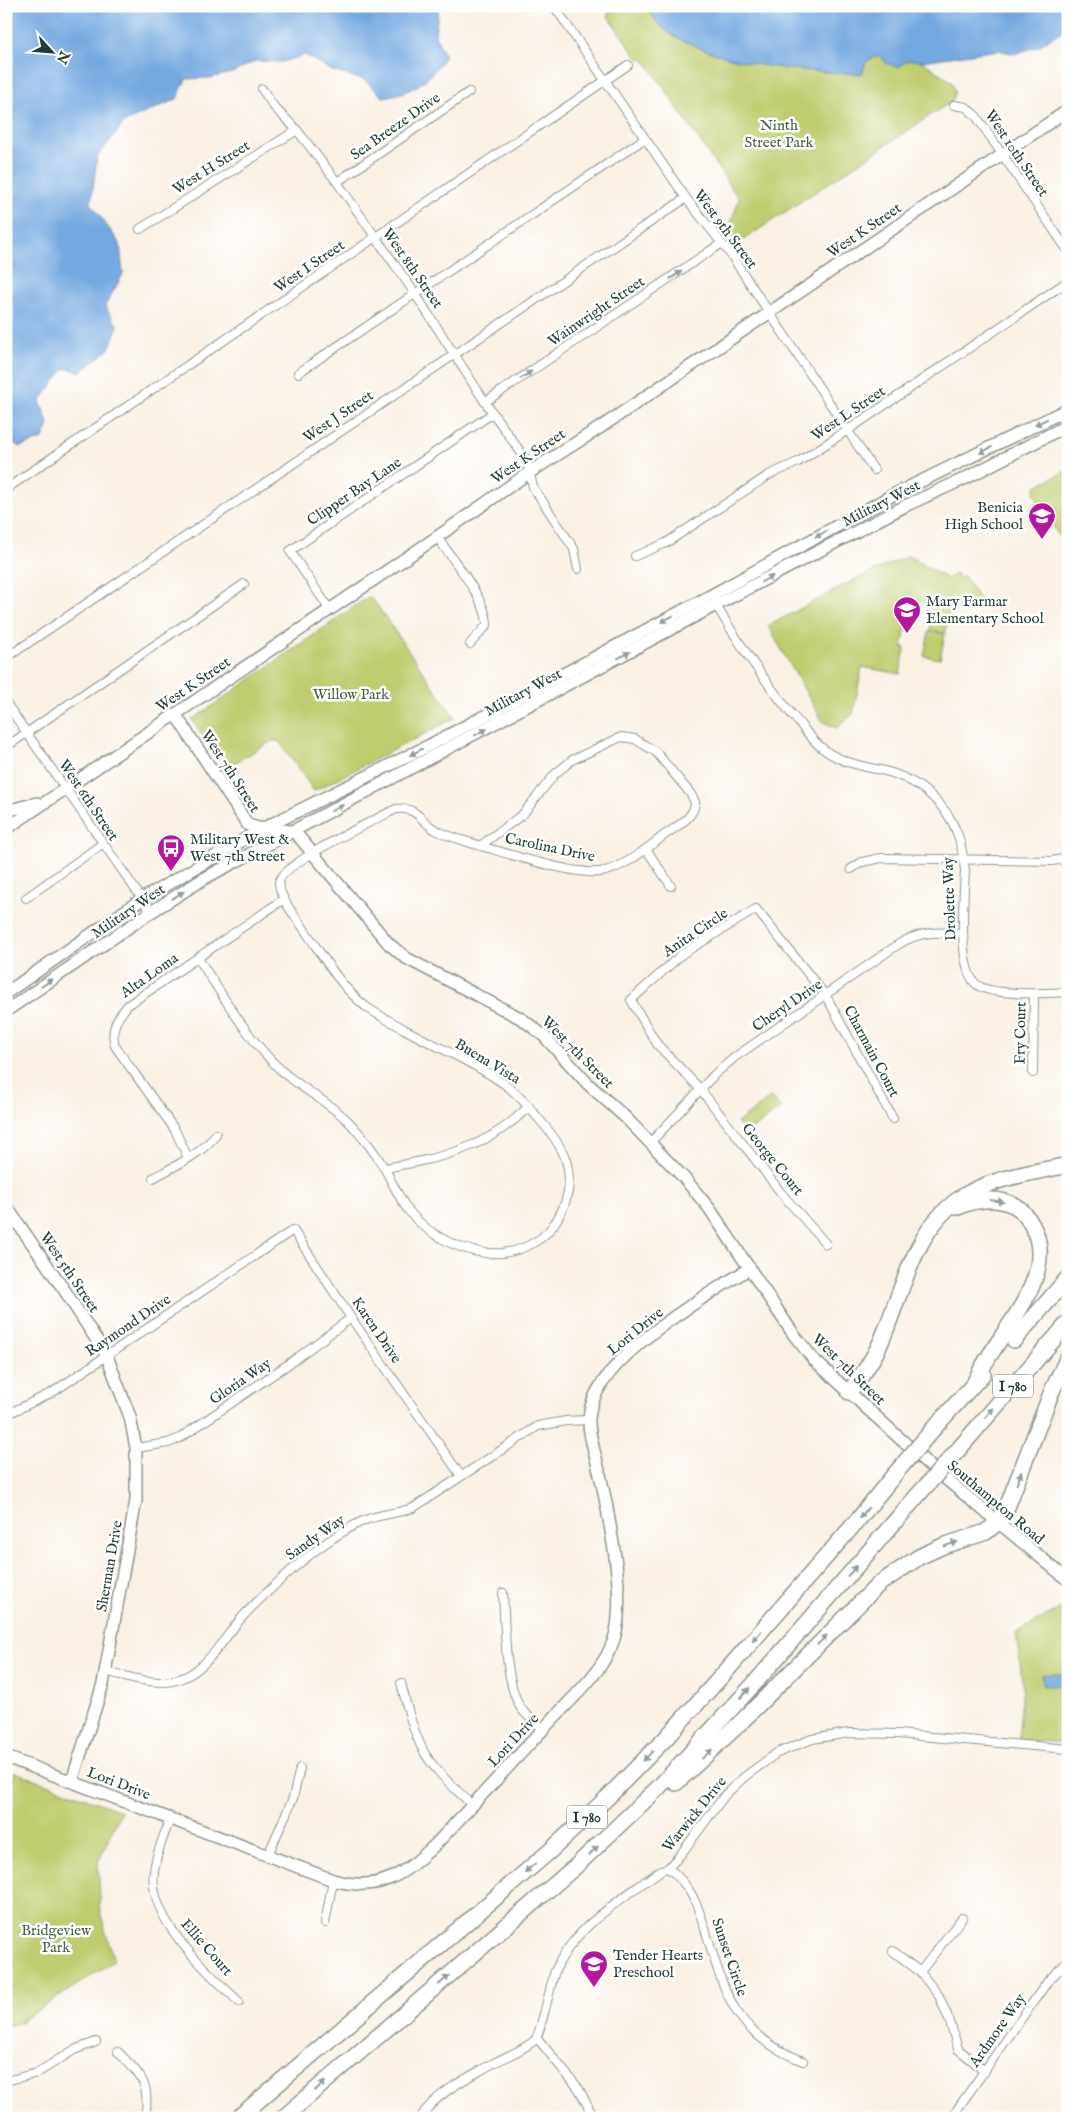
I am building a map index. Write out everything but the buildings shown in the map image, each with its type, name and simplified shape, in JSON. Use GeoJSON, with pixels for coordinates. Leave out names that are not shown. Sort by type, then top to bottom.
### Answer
{"type":"FeatureCollection","features":[{"type":"Feature","properties":{"kind":"highway"},"geometry":{"type":"LineString","coordinates":[[849,1392],[871,1362],[892,1314],[912,1259],[924,1238],[943,1212],[960,1198],[995,1182],[1068,1165]]}},
{"type":"Feature","properties":{"kind":"highway"},"geometry":{"type":"LineString","coordinates":[[936,1222],[962,1206],[985,1200],[1000,1200],[1014,1205],[1029,1216],[1043,1237],[1047,1251],[1047,1266],[1043,1282],[984,1363],[976,1380]]}},
{"type":"Feature","properties":{"kind":"highway","name":"I 780"},"geometry":{"type":"LineString","coordinates":[[238,2118],[535,1863],[608,1797],[665,1739],[728,1669],[857,1521],[934,1428],[976,1380],[990,1368],[1068,1278]]}},
{"type":"Feature","properties":{"kind":"highway","name":"I 780"},"geometry":{"type":"LineString","coordinates":[[283,2118],[502,1931],[615,1830],[703,1741],[1068,1323]]}},
{"type":"Feature","properties":{"kind":"highway"},"geometry":{"type":"LineString","coordinates":[[615,1830],[665,1792],[702,1759],[879,1584],[918,1557],[943,1546],[986,1532],[998,1522],[1007,1507],[1052,1391],[1068,1357]]}},
{"type":"Feature","properties":{"kind":"street","name":"West 9th Street"},"geometry":{"type":"LineString","coordinates":[[554,6],[644,139],[722,244],[770,313],[874,470]]}},
{"type":"Feature","properties":{"kind":"street","name":"West I Street"},"geometry":{"type":"LineString","coordinates":[[6,489],[628,66]]}},
{"type":"Feature","properties":{"kind":"street","name":"West 8th Street"},"geometry":{"type":"LineString","coordinates":[[262,89],[274,107],[297,130],[337,182],[416,295],[485,402],[527,461],[533,487],[574,549],[578,569]]}},
{"type":"Feature","properties":{"kind":"street","name":"Sea Breeze Drive"},"geometry":{"type":"LineString","coordinates":[[337,182],[468,92]]}},
{"type":"Feature","properties":{"kind":"street","name":"West 10th Street"},"geometry":{"type":"LineString","coordinates":[[954,105],[960,104],[972,111],[1068,251]]}},
{"type":"Feature","properties":{"kind":"street","name":"West K Street"},"geometry":{"type":"LineString","coordinates":[[6,829],[530,472],[770,313],[1068,110]]}},
{"type":"Feature","properties":{"kind":"street","name":"West H Street"},"geometry":{"type":"LineString","coordinates":[[140,229],[297,130]]}},
{"type":"Feature","properties":{"kind":"street"},"geometry":{"type":"LineString","coordinates":[[298,374],[644,139]]}},
{"type":"Feature","properties":{"kind":"street","name":"West J Street"},"geometry":{"type":"LineString","coordinates":[[6,658],[686,198]]}},
{"type":"Feature","properties":{"kind":"street","name":"Wainwright Street"},"geometry":{"type":"LineString","coordinates":[[485,402],[722,244]]}},
{"type":"Feature","properties":{"kind":"street","name":"West L Street"},"geometry":{"type":"LineString","coordinates":[[636,556],[666,543],[769,475],[798,462],[1068,281]]}},
{"type":"Feature","properties":{"kind":"street","name":"Military West"},"geometry":{"type":"LineString","coordinates":[[6,1010],[151,912],[205,878],[713,600],[885,500],[1068,409]]}},
{"type":"Feature","properties":{"kind":"street","name":"Clipper Bay Lane"},"geometry":{"type":"LineString","coordinates":[[330,610],[290,551],[493,413]]}},
{"type":"Feature","properties":{"kind":"street","name":"Military West"},"geometry":{"type":"LineString","coordinates":[[6,992],[142,899],[262,830],[713,600],[966,478],[1068,425]]}},
{"type":"Feature","properties":{"kind":"street"},"geometry":{"type":"LineString","coordinates":[[437,537],[481,601],[488,615],[487,624],[470,644]]}},
{"type":"Feature","properties":{"kind":"street"},"geometry":{"type":"LineString","coordinates":[[6,747],[244,584]]}},
{"type":"Feature","properties":{"kind":"street","name":"Drolette Way"},"geometry":{"type":"LineString","coordinates":[[713,600],[749,658],[786,708],[814,741],[841,760],[904,778],[931,796],[952,822],[958,835],[963,858],[963,933],[968,965],[975,983],[982,988],[1034,994],[1068,992]]}},
{"type":"Feature","properties":{"kind":"street","name":"West 6th Street"},"geometry":{"type":"LineString","coordinates":[[6,703],[151,912]]}},
{"type":"Feature","properties":{"kind":"street","name":"West 7th Street"},"geometry":{"type":"LineString","coordinates":[[175,714],[248,825],[262,830],[294,831],[389,944],[406,958],[522,1019],[544,1036],[588,1084],[625,1117],[684,1178],[709,1208],[794,1335],[814,1360],[929,1464]]}},
{"type":"Feature","properties":{"kind":"street","name":"Carolina Drive"},"geometry":{"type":"LineString","coordinates":[[313,852],[396,809],[406,808],[414,811],[434,828],[480,846],[586,872],[600,872],[616,867],[646,849],[689,817],[695,808],[695,802],[690,793],[656,752],[635,739],[621,737],[572,760],[554,774],[523,814],[480,846]]}},
{"type":"Feature","properties":{"kind":"street"},"geometry":{"type":"LineString","coordinates":[[6,812],[48,799]]}},
{"type":"Feature","properties":{"kind":"street"},"geometry":{"type":"LineString","coordinates":[[26,898],[102,844]]}},
{"type":"Feature","properties":{"kind":"street"},"geometry":{"type":"LineString","coordinates":[[646,849],[671,886]]}},
{"type":"Feature","properties":{"kind":"street","name":"Buena Vista"},"geometry":{"type":"LineString","coordinates":[[198,958],[256,1043],[295,1082],[324,1101],[349,1122],[370,1147],[409,1211],[432,1233],[458,1245],[483,1252],[509,1252],[536,1242],[548,1232],[557,1221],[564,1207],[570,1178],[562,1151],[553,1136],[509,1087],[375,1013],[345,987],[330,968],[284,899],[279,883],[282,874],[292,865],[313,852]]}},
{"type":"Feature","properties":{"kind":"street"},"geometry":{"type":"LineString","coordinates":[[851,869],[862,862],[881,858],[1052,861],[1068,858]]}},
{"type":"Feature","properties":{"kind":"street","name":"Alta Loma"},"geometry":{"type":"LineString","coordinates":[[188,1158],[175,1130],[115,1046],[113,1030],[118,1017],[128,1006],[284,899]]}},
{"type":"Feature","properties":{"kind":"street","name":"Anita Circle"},"geometry":{"type":"LineString","coordinates":[[701,1090],[658,1044],[631,1000],[682,954],[756,909],[826,996]]}},
{"type":"Feature","properties":{"kind":"street","name":"Cheryl Drive"},"geometry":{"type":"LineString","coordinates":[[650,1143],[735,1057],[899,944],[916,935],[930,932],[963,933]]}},
{"type":"Feature","properties":{"kind":"street","name":"Fry Court"},"geometry":{"type":"LineString","coordinates":[[1033,1073],[1034,994]]}},
{"type":"Feature","properties":{"kind":"street","name":"Charmain Court"},"geometry":{"type":"LineString","coordinates":[[826,996],[893,1120]]}},
{"type":"Feature","properties":{"kind":"street","name":"George Court"},"geometry":{"type":"LineString","coordinates":[[701,1090],[782,1194],[826,1244]]}},
{"type":"Feature","properties":{"kind":"street"},"geometry":{"type":"LineString","coordinates":[[384,1168],[434,1159],[472,1146],[506,1126],[528,1106]]}},
{"type":"Feature","properties":{"kind":"street"},"geometry":{"type":"LineString","coordinates":[[153,1178],[188,1158],[212,1140],[216,1134]]}},
{"type":"Feature","properties":{"kind":"street","name":"West 5th Street"},"geometry":{"type":"LineString","coordinates":[[6,1206],[107,1356]]}},
{"type":"Feature","properties":{"kind":"street","name":"Karen Drive"},"geometry":{"type":"LineString","coordinates":[[262,1251],[293,1230],[460,1476]]}},
{"type":"Feature","properties":{"kind":"street","name":"Raymond Drive"},"geometry":{"type":"LineString","coordinates":[[6,1415],[53,1392],[262,1251]]}},
{"type":"Feature","properties":{"kind":"street","name":"Lori Drive"},"geometry":{"type":"LineString","coordinates":[[6,1757],[267,1857],[333,1880],[346,1884],[363,1884],[394,1879],[419,1860],[544,1729],[598,1668],[608,1652],[618,1623],[614,1546],[606,1498],[588,1420],[590,1405],[599,1387],[621,1359],[671,1320],[750,1268]]}},
{"type":"Feature","properties":{"kind":"street","name":"Gloria Way"},"geometry":{"type":"LineString","coordinates":[[136,1448],[156,1446],[180,1438],[290,1363],[351,1318]]}},
{"type":"Feature","properties":{"kind":"street","name":"Sherman Drive"},"geometry":{"type":"LineString","coordinates":[[72,1781],[103,1684],[136,1500],[136,1448],[130,1417],[107,1356]]}},
{"type":"Feature","properties":{"kind":"street","name":"Sandy Way"},"geometry":{"type":"LineString","coordinates":[[105,1671],[151,1681],[172,1681],[183,1677],[201,1665],[251,1609],[283,1577],[321,1546],[346,1529],[369,1519],[396,1514],[412,1508],[538,1426],[566,1421],[588,1420]]}},
{"type":"Feature","properties":{"kind":"street","name":"Southampton Road"},"geometry":{"type":"LineString","coordinates":[[929,1464],[1068,1580]]}},
{"type":"Feature","properties":{"kind":"street"},"geometry":{"type":"LineString","coordinates":[[503,1593],[509,1672],[515,1694],[523,1711],[544,1729]]}},
{"type":"Feature","properties":{"kind":"street"},"geometry":{"type":"LineString","coordinates":[[401,1683],[415,1734],[424,1752],[440,1774],[472,1805]]}},
{"type":"Feature","properties":{"kind":"street","name":"Warwick Drive"},"geometry":{"type":"LineString","coordinates":[[537,2038],[553,1979],[565,1953],[584,1929],[661,1870],[668,1868],[681,1854],[725,1795],[744,1777],[776,1753],[812,1739],[849,1733],[898,1734],[1068,1749]]}},
{"type":"Feature","properties":{"kind":"street"},"geometry":{"type":"LineString","coordinates":[[267,1857],[293,1798],[300,1768]]}},
{"type":"Feature","properties":{"kind":"street","name":"Ellie Court"},"geometry":{"type":"LineString","coordinates":[[170,1819],[153,1871],[153,1884],[158,1904],[166,1920],[186,1948],[239,2002]]}},
{"type":"Feature","properties":{"kind":"street","name":"Sunset Circle"},"geometry":{"type":"LineString","coordinates":[[668,1868],[676,1874],[695,1897],[729,2002],[742,2020],[767,2042],[802,2061]]}},
{"type":"Feature","properties":{"kind":"street"},"geometry":{"type":"LineString","coordinates":[[325,1923],[333,1880]]}},
{"type":"Feature","properties":{"kind":"street"},"geometry":{"type":"LineString","coordinates":[[920,1972],[962,1918]]}},
{"type":"Feature","properties":{"kind":"street"},"geometry":{"type":"LineString","coordinates":[[893,1951],[920,1972],[939,1996],[950,2022],[958,2049],[985,2071]]}},
{"type":"Feature","properties":{"kind":"street","name":"Ardmore Way"},"geometry":{"type":"LineString","coordinates":[[951,2118],[1048,1981],[1068,1961]]}},
{"type":"Feature","properties":{"kind":"street"},"geometry":{"type":"LineString","coordinates":[[420,2118],[427,2107],[438,2097],[493,2063],[513,2055],[537,2038],[575,2083],[594,2118]]}},
{"type":"Feature","properties":{"kind":"street"},"geometry":{"type":"LineString","coordinates":[[6,2081],[37,2073],[74,2050],[96,2042]]}},
{"type":"Feature","properties":{"kind":"street"},"geometry":{"type":"LineString","coordinates":[[118,2052],[139,2074],[148,2091],[145,2118]]}},
{"type":"Feature","properties":{"kind":"green space","name":"Ninth Street Park"},"geometry":{"type":"Polygon","coordinates":[[[610,6],[646,6],[653,17],[665,29],[681,40],[730,58],[774,67],[862,74],[866,62],[879,54],[922,61],[951,81],[955,91],[952,101],[734,246],[730,228],[739,199],[645,60],[637,58],[608,16],[610,6]]]}},
{"type":"Feature","properties":{"kind":"green space"},"geometry":{"type":"Polygon","coordinates":[[[1068,470],[1068,552],[1034,493],[1036,486],[1068,470]]]}},
{"type":"Feature","properties":{"kind":"green space"},"geometry":{"type":"Polygon","coordinates":[[[909,556],[947,579],[956,573],[960,579],[964,576],[979,599],[974,610],[906,599],[910,605],[902,647],[905,648],[900,674],[862,667],[853,714],[837,728],[823,722],[768,626],[856,579],[909,556]]]}},
{"type":"Feature","properties":{"kind":"green space","name":"Willow Park"},"geometry":{"type":"Polygon","coordinates":[[[368,597],[379,608],[455,718],[314,791],[279,741],[272,741],[226,768],[192,720],[368,597]]]}},
{"type":"Feature","properties":{"kind":"green space"},"geometry":{"type":"Polygon","coordinates":[[[934,605],[950,608],[945,633],[930,630],[934,605]]]}},
{"type":"Feature","properties":{"kind":"green space"},"geometry":{"type":"Polygon","coordinates":[[[929,631],[945,634],[940,659],[924,656],[929,631]]]}},
{"type":"Feature","properties":{"kind":"green space"},"geometry":{"type":"Polygon","coordinates":[[[771,1097],[781,1108],[746,1134],[737,1123],[771,1097]]]}},
{"type":"Feature","properties":{"kind":"green space"},"geometry":{"type":"Polygon","coordinates":[[[1068,1604],[1068,1743],[1018,1740],[1023,1686],[1016,1633],[1068,1604]]]}},
{"type":"Feature","properties":{"kind":"green space","name":"Bridgeview Park"},"geometry":{"type":"Polygon","coordinates":[[[15,1772],[121,1811],[98,1862],[101,1916],[114,1961],[17,2024],[6,2026],[6,1792],[15,1772]]]}},
{"type":"Feature","properties":{"kind":"water"},"geometry":{"type":"Polygon","coordinates":[[[6,6],[439,6],[435,35],[445,56],[426,79],[412,89],[383,97],[364,80],[332,71],[305,55],[282,62],[256,61],[232,73],[210,78],[186,79],[177,99],[125,122],[97,157],[91,203],[120,244],[123,274],[105,306],[118,326],[109,349],[81,372],[65,368],[40,401],[49,425],[43,439],[20,447],[6,439],[6,6]]]}},
{"type":"Feature","properties":{"kind":"water"},"geometry":{"type":"Polygon","coordinates":[[[646,6],[1068,6],[1068,27],[1039,46],[1014,54],[999,50],[922,61],[908,60],[898,67],[887,64],[879,55],[866,62],[862,74],[774,67],[730,58],[670,34],[653,17],[646,6]]]}},
{"type":"Feature","properties":{"kind":"water"},"geometry":{"type":"Polygon","coordinates":[[[1042,1674],[1068,1674],[1068,1685],[1043,1686],[1042,1674]]]}},
{"type":"Feature","properties":{"kind":"place","name":"Benicia High School"},"geometry":{"type":"Point","coordinates":[1042,540]}},
{"type":"Feature","properties":{"kind":"place","name":"Mary Farmar Elementary School"},"geometry":{"type":"Point","coordinates":[907,634]}},
{"type":"Feature","properties":{"kind":"place","name":"Military West & West 7th Street"},"geometry":{"type":"Point","coordinates":[171,872]}},
{"type":"Feature","properties":{"kind":"place","name":"Tender Hearts Preschool"},"geometry":{"type":"Point","coordinates":[594,1988]}}]}
